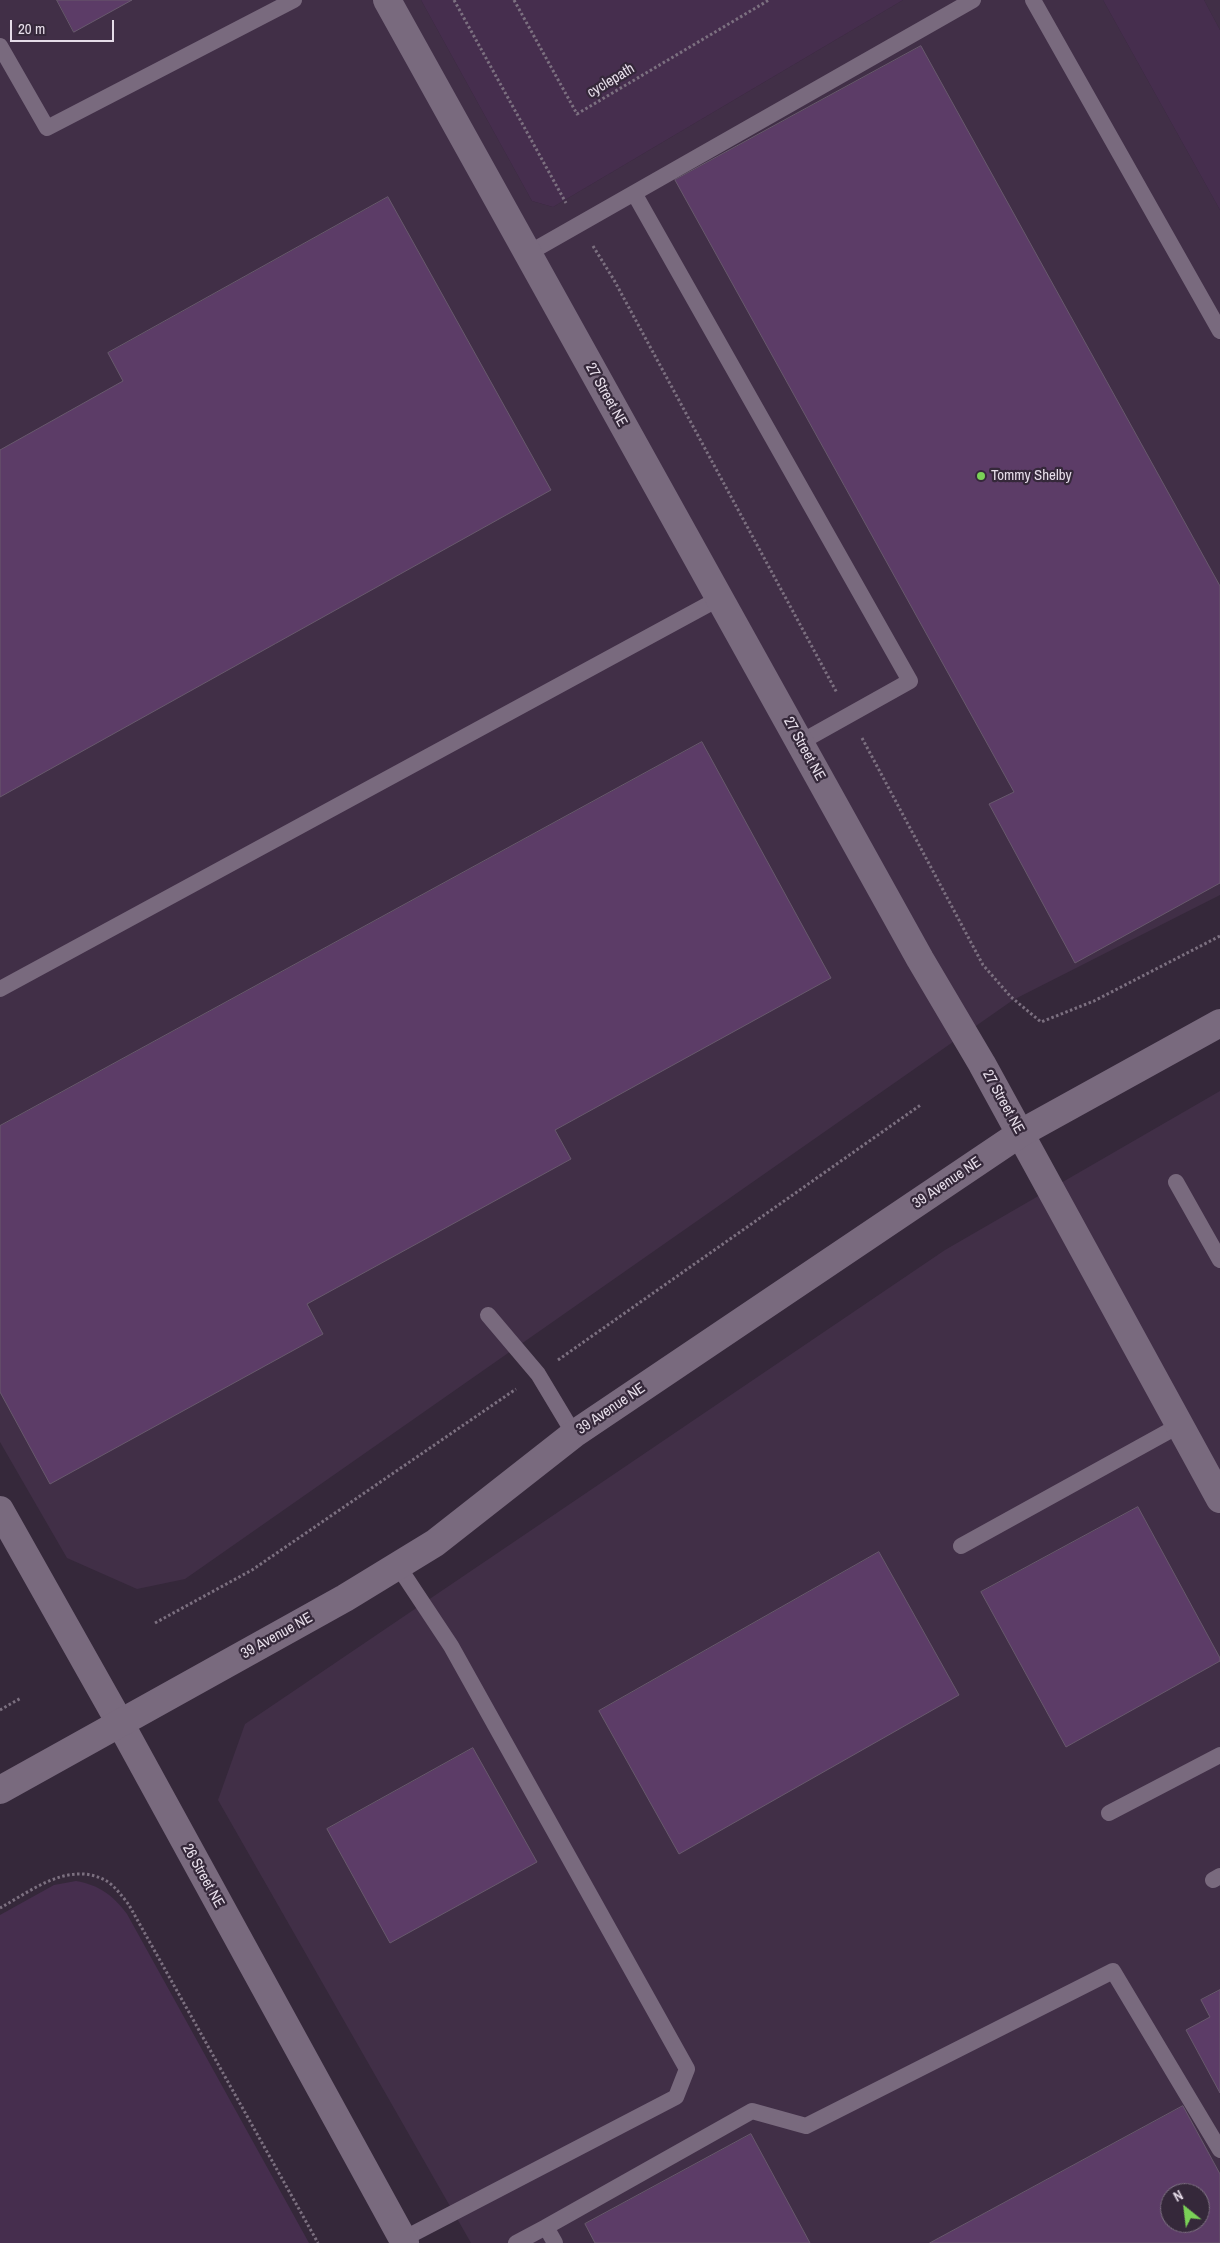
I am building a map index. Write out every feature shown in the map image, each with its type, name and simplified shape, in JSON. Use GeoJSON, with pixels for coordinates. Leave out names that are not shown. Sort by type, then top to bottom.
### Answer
{"type":"FeatureCollection","features":[{"type":"Feature","properties":{"kind":"street","name":"27 Street NE"},"geometry":{"type":"LineString","coordinates":[[387,0],[920,959],[1021,1133],[1220,1499]]}},
{"type":"Feature","properties":{"kind":"street","name":"39 Avenue NE"},"geometry":{"type":"LineString","coordinates":[[0,1790],[345,1598],[435,1543],[574,1434],[1021,1133],[1220,1023]]}},
{"type":"Feature","properties":{"kind":"street","name":"26 Street NE"},"geometry":{"type":"LineString","coordinates":[[0,1510],[120,1724],[404,2241]]}},
{"type":"Feature","properties":{"kind":"lane"},"geometry":{"type":"LineString","coordinates":[[0,46],[47,128],[294,0]]}},
{"type":"Feature","properties":{"kind":"lane"},"geometry":{"type":"LineString","coordinates":[[527,254],[973,0]]}},
{"type":"Feature","properties":{"kind":"lane"},"geometry":{"type":"LineString","coordinates":[[1033,0],[1220,331]]}},
{"type":"Feature","properties":{"kind":"lane"},"geometry":{"type":"LineString","coordinates":[[634,193],[910,680],[801,742]]}},
{"type":"Feature","properties":{"kind":"lane"},"geometry":{"type":"LineString","coordinates":[[0,989],[720,598]]}},
{"type":"Feature","properties":{"kind":"lane"},"geometry":{"type":"LineString","coordinates":[[1176,1182],[1220,1260]]}},
{"type":"Feature","properties":{"kind":"lane"},"geometry":{"type":"LineString","coordinates":[[488,1315],[538,1374],[574,1434]]}},
{"type":"Feature","properties":{"kind":"lane"},"geometry":{"type":"LineString","coordinates":[[961,1546],[1180,1425]]}},
{"type":"Feature","properties":{"kind":"lane"},"geometry":{"type":"LineString","coordinates":[[398,1566],[451,1646],[687,2069],[676,2097],[404,2241]]}},
{"type":"Feature","properties":{"kind":"lane"},"geometry":{"type":"LineString","coordinates":[[1109,1813],[1220,1755]]}},
{"type":"Feature","properties":{"kind":"lane"},"geometry":{"type":"LineString","coordinates":[[516,2243],[752,2111],[806,2126],[1114,1971],[1220,2150]]}},
{"type":"Feature","properties":{"kind":"lane"},"geometry":{"type":"LineString","coordinates":[[546,2226],[555,2243]]}},
{"type":"Feature","properties":{"kind":"path"},"geometry":{"type":"LineString","coordinates":[[454,0],[580,224],[614,280],[984,965],[1011,997],[1041,1022],[1094,1000],[1220,936]]}},
{"type":"Feature","properties":{"kind":"path","name":"cyclepath"},"geometry":{"type":"LineString","coordinates":[[514,0],[577,114],[769,0]]}},
{"type":"Feature","properties":{"kind":"path"},"geometry":{"type":"LineString","coordinates":[[0,1710],[21,1698]]}},
{"type":"Feature","properties":{"kind":"path"},"geometry":{"type":"LineString","coordinates":[[0,1908],[56,1877],[86,1874],[106,1880],[119,1893],[130,1905],[318,2243]]}},
{"type":"Feature","properties":{"kind":"shaded area"},"geometry":{"type":"Polygon","coordinates":[[[0,0],[421,0],[532,201],[553,207],[903,0],[1103,0],[1220,210],[1220,895],[1013,1000],[185,1579],[137,1589],[67,1558],[0,1442],[0,0]]]}},
{"type":"Feature","properties":{"kind":"shaded area"},"geometry":{"type":"Polygon","coordinates":[[[421,0],[903,0],[553,207],[532,201],[421,0]]]}},
{"type":"Feature","properties":{"kind":"shaded area"},"geometry":{"type":"Polygon","coordinates":[[[1103,0],[1204,0],[1220,30],[1220,210],[1103,0]]]}},
{"type":"Feature","properties":{"kind":"shaded area"},"geometry":{"type":"Polygon","coordinates":[[[1204,0],[1220,0],[1220,30],[1204,0]]]}},
{"type":"Feature","properties":{"kind":"shaded area"},"geometry":{"type":"Polygon","coordinates":[[[1220,1091],[1220,2243],[471,2243],[218,1800],[245,1724],[945,1250],[1220,1091]]]}},
{"type":"Feature","properties":{"kind":"shaded area"},"geometry":{"type":"Polygon","coordinates":[[[76,1881],[99,1888],[111,1896],[127,1914],[309,2243],[0,2243],[0,1915],[54,1885],[76,1881]]]}},
{"type":"Feature","properties":{"kind":"building"},"geometry":{"type":"Polygon","coordinates":[[[57,0],[132,0],[74,32],[57,0]]]}},
{"type":"Feature","properties":{"kind":"building"},"geometry":{"type":"Polygon","coordinates":[[[921,46],[1220,586],[1220,883],[1075,963],[989,804],[1014,792],[675,180],[921,46]]]}},
{"type":"Feature","properties":{"kind":"building"},"geometry":{"type":"Polygon","coordinates":[[[388,197],[551,490],[0,797],[0,450],[123,381],[108,353],[388,197]]]}},
{"type":"Feature","properties":{"kind":"building"},"geometry":{"type":"Polygon","coordinates":[[[702,742],[831,978],[555,1130],[571,1159],[307,1304],[323,1334],[50,1484],[0,1392],[0,1126],[702,742]]]}},
{"type":"Feature","properties":{"kind":"building"},"geometry":{"type":"Polygon","coordinates":[[[1138,1507],[1220,1661],[1066,1747],[981,1592],[1138,1507]]]}},
{"type":"Feature","properties":{"kind":"building"},"geometry":{"type":"Polygon","coordinates":[[[879,1552],[959,1695],[679,1854],[599,1711],[879,1552]]]}},
{"type":"Feature","properties":{"kind":"building"},"geometry":{"type":"Polygon","coordinates":[[[473,1748],[537,1862],[390,1943],[327,1829],[473,1748]]]}},
{"type":"Feature","properties":{"kind":"building"},"geometry":{"type":"Polygon","coordinates":[[[1220,1990],[1220,2093],[1186,2030],[1210,2017],[1201,2000],[1220,1990]]]}},
{"type":"Feature","properties":{"kind":"building"},"geometry":{"type":"Polygon","coordinates":[[[1183,2106],[1220,2174],[1220,2243],[930,2243],[1183,2106]]]}},
{"type":"Feature","properties":{"kind":"building"},"geometry":{"type":"Polygon","coordinates":[[[751,2134],[810,2243],[595,2243],[585,2224],[751,2134]]]}},
{"type":"Feature","properties":{"kind":"place","name":"Tommy Shelby"},"geometry":{"type":"Point","coordinates":[981,476]}}]}
